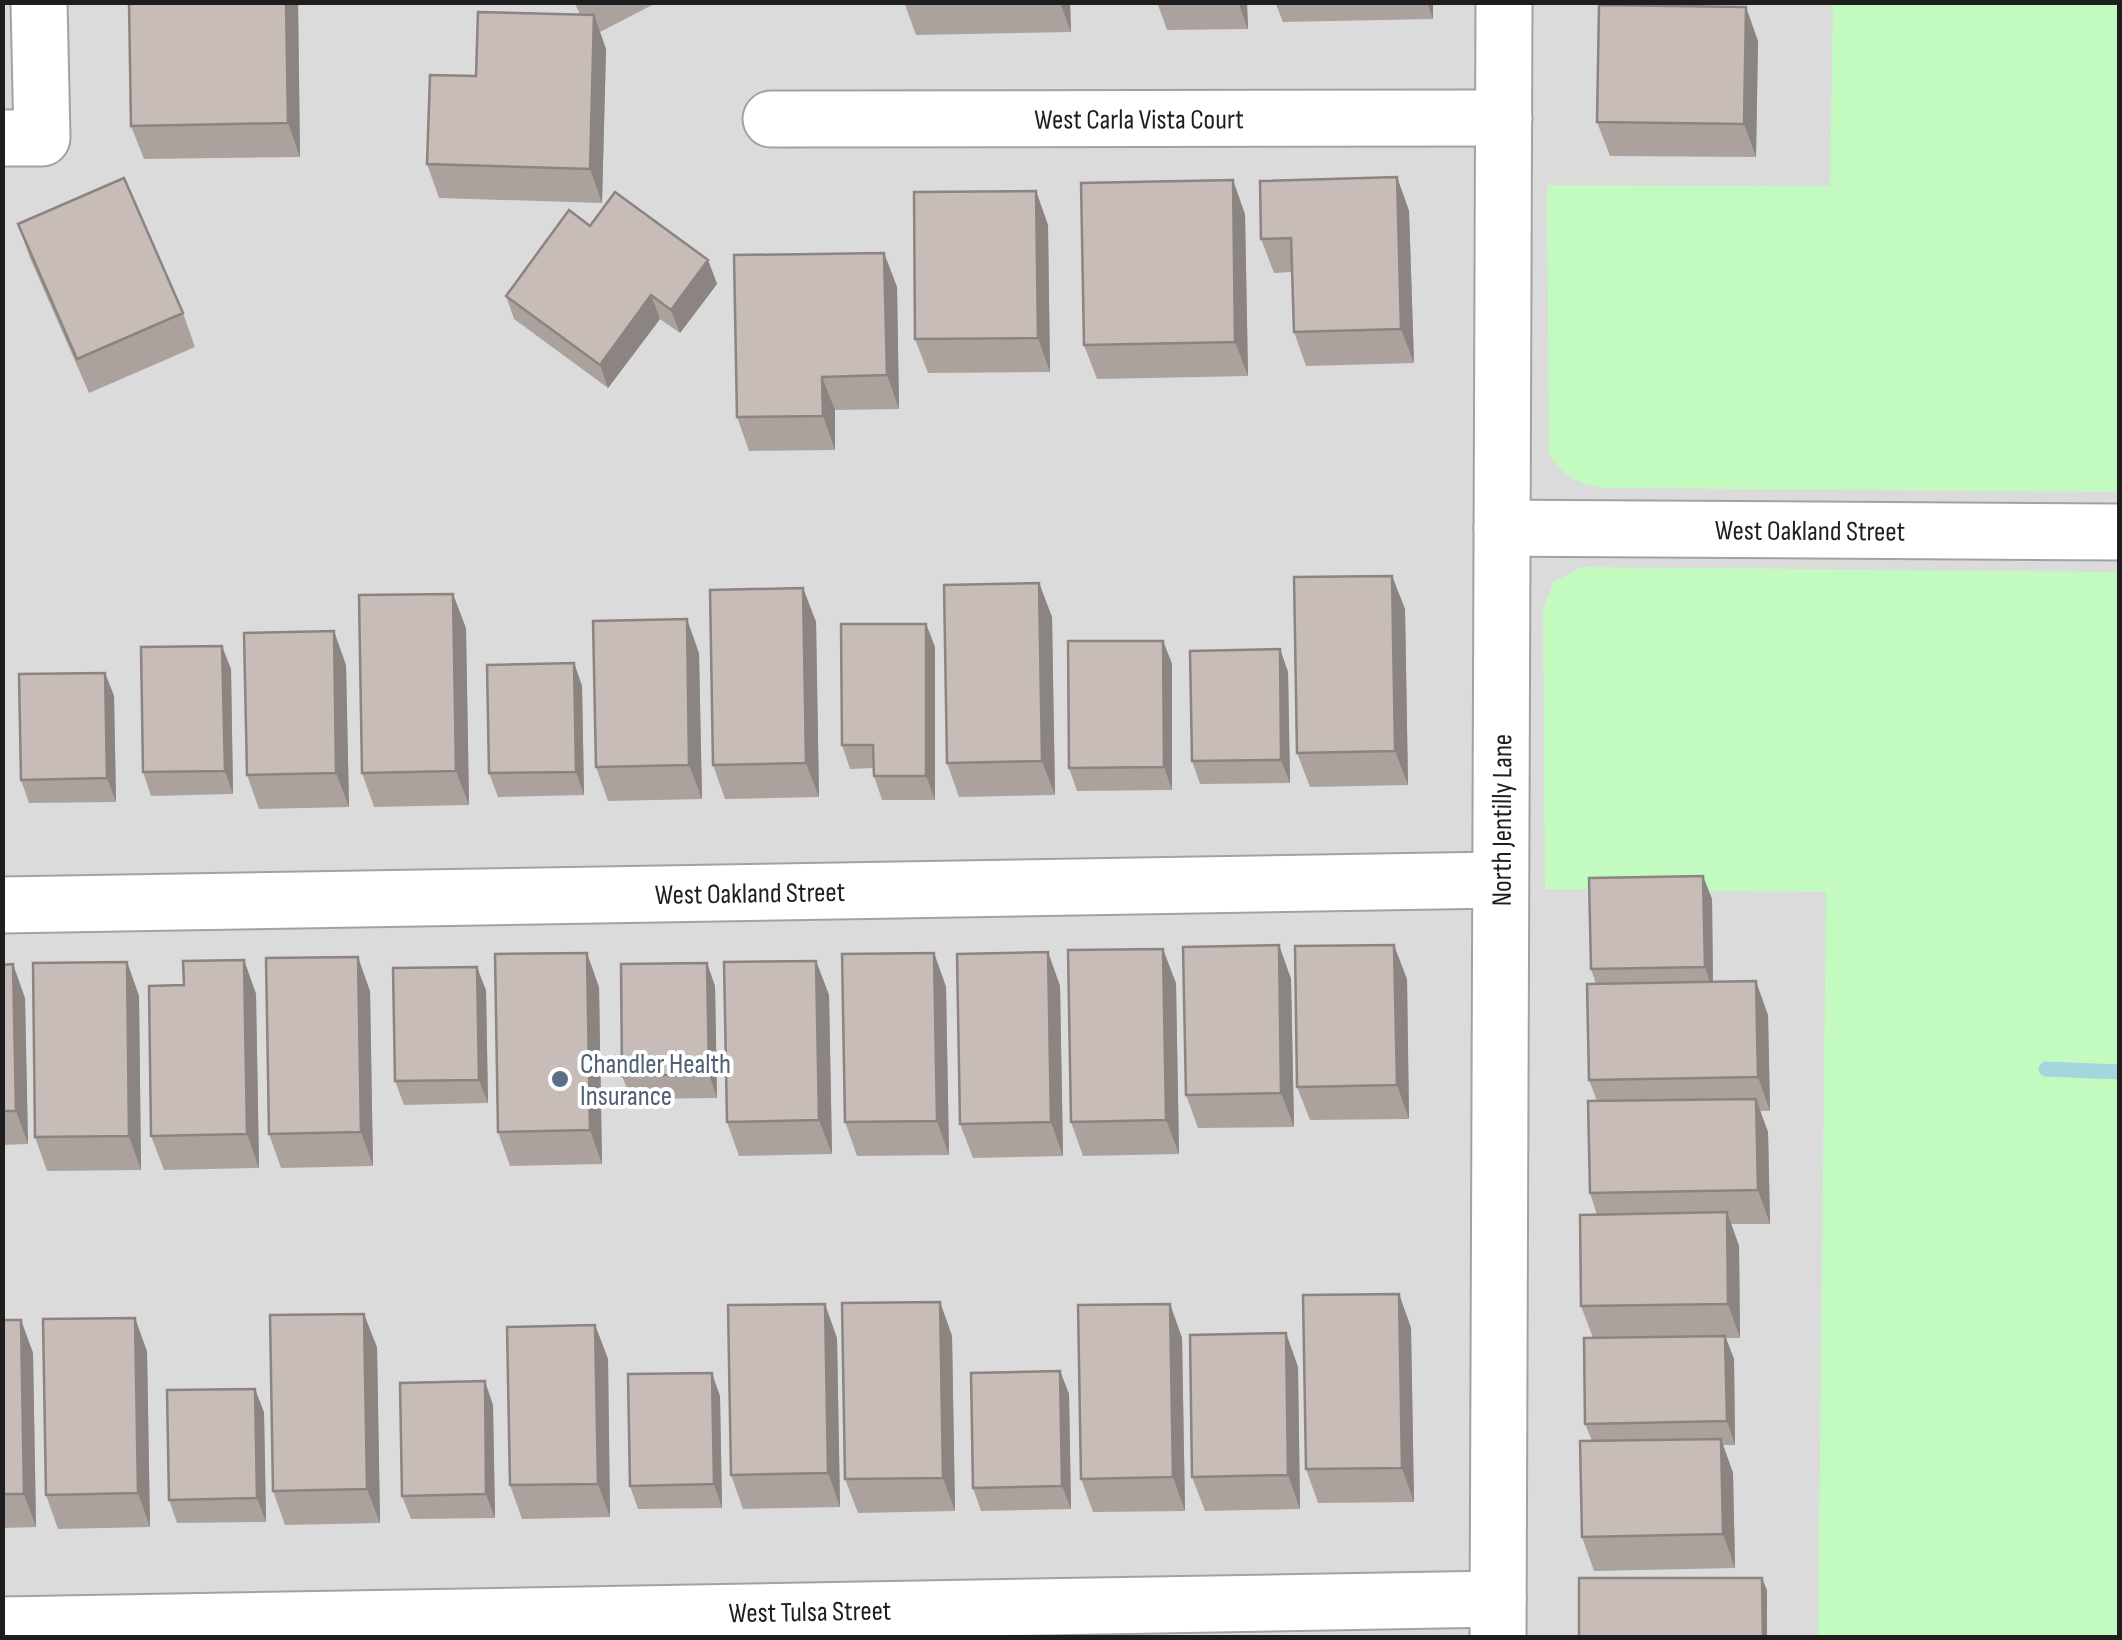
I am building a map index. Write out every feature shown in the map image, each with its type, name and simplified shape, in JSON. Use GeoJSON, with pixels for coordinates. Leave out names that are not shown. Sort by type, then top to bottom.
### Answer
{"type":"FeatureCollection","features":[{"type":"Feature","properties":{"kind":"street"},"geometry":{"type":"LineString","coordinates":[[22,138],[40,2]]}},
{"type":"Feature","properties":{"kind":"street","name":"North Jentilly Lane"},"geometry":{"type":"LineString","coordinates":[[1498,1618],[1504,2]]}},
{"type":"Feature","properties":{"kind":"street","name":"West Carla Vista Court"},"geometry":{"type":"LineString","coordinates":[[771,119],[1504,118]]}},
{"type":"Feature","properties":{"kind":"street","name":"West Oakland Street"},"geometry":{"type":"LineString","coordinates":[[1502,528],[2120,532]]}},
{"type":"Feature","properties":{"kind":"street","name":"West Oakland Street"},"geometry":{"type":"LineString","coordinates":[[2,905],[1498,880]]}},
{"type":"Feature","properties":{"kind":"street","name":"West Tulsa Street"},"geometry":{"type":"LineString","coordinates":[[2,1625],[1498,1618]]}},
{"type":"Feature","properties":{"kind":"shaded area"},"geometry":{"type":"Polygon","coordinates":[[[3,3],[2119,3],[2119,1637],[3,1637],[3,3]]]}},
{"type":"Feature","properties":{"kind":"green space"},"geometry":{"type":"Polygon","coordinates":[[[1833,3],[2119,3],[2119,492],[1606,488],[1573,479],[1549,455],[1547,185],[1830,186],[1833,3]]]}},
{"type":"Feature","properties":{"kind":"green space"},"geometry":{"type":"Polygon","coordinates":[[[1582,567],[2119,572],[2119,1637],[1818,1637],[1826,892],[1545,889],[1543,609],[1553,582],[1582,567]]]}},
{"type":"Feature","properties":{"kind":"building"},"geometry":{"type":"Polygon","coordinates":[[[129,2],[286,2],[288,123],[131,126],[129,2]]]}},
{"type":"Feature","properties":{"kind":"building"},"geometry":{"type":"Polygon","coordinates":[[[1599,5],[1746,7],[1744,124],[1597,122],[1599,5]]]}},
{"type":"Feature","properties":{"kind":"building"},"geometry":{"type":"Polygon","coordinates":[[[478,12],[594,15],[590,169],[427,164],[430,75],[476,76],[478,12]]]}},
{"type":"Feature","properties":{"kind":"building"},"geometry":{"type":"Polygon","coordinates":[[[1397,177],[1401,329],[1294,332],[1291,238],[1261,239],[1260,181],[1397,177]]]}},
{"type":"Feature","properties":{"kind":"building"},"geometry":{"type":"Polygon","coordinates":[[[124,178],[183,313],[77,359],[18,224],[124,178]]]}},
{"type":"Feature","properties":{"kind":"building"},"geometry":{"type":"Polygon","coordinates":[[[1233,180],[1235,342],[1084,345],[1081,183],[1233,180]]]}},
{"type":"Feature","properties":{"kind":"building"},"geometry":{"type":"Polygon","coordinates":[[[1036,191],[1038,338],[915,339],[914,192],[1036,191]]]}},
{"type":"Feature","properties":{"kind":"building"},"geometry":{"type":"Polygon","coordinates":[[[615,192],[708,260],[671,310],[651,295],[600,365],[506,296],[569,210],[590,226],[615,192]]]}},
{"type":"Feature","properties":{"kind":"building"},"geometry":{"type":"Polygon","coordinates":[[[884,253],[887,375],[822,377],[823,416],[737,417],[734,255],[884,253]]]}},
{"type":"Feature","properties":{"kind":"building"},"geometry":{"type":"Polygon","coordinates":[[[1392,576],[1395,751],[1297,753],[1294,577],[1392,576]]]}},
{"type":"Feature","properties":{"kind":"building"},"geometry":{"type":"Polygon","coordinates":[[[1039,583],[1042,761],[947,763],[944,585],[1039,583]]]}},
{"type":"Feature","properties":{"kind":"building"},"geometry":{"type":"Polygon","coordinates":[[[803,588],[806,763],[713,765],[710,590],[803,588]]]}},
{"type":"Feature","properties":{"kind":"building"},"geometry":{"type":"Polygon","coordinates":[[[453,594],[456,771],[362,773],[359,595],[453,594]]]}},
{"type":"Feature","properties":{"kind":"building"},"geometry":{"type":"Polygon","coordinates":[[[687,619],[689,765],[596,767],[593,621],[687,619]]]}},
{"type":"Feature","properties":{"kind":"building"},"geometry":{"type":"Polygon","coordinates":[[[841,624],[926,624],[926,776],[874,776],[873,745],[842,745],[841,624]]]}},
{"type":"Feature","properties":{"kind":"building"},"geometry":{"type":"Polygon","coordinates":[[[334,631],[336,773],[247,775],[244,633],[334,631]]]}},
{"type":"Feature","properties":{"kind":"building"},"geometry":{"type":"Polygon","coordinates":[[[1068,641],[1163,641],[1164,767],[1069,768],[1068,641]]]}},
{"type":"Feature","properties":{"kind":"building"},"geometry":{"type":"Polygon","coordinates":[[[222,646],[225,771],[143,772],[141,647],[222,646]]]}},
{"type":"Feature","properties":{"kind":"building"},"geometry":{"type":"Polygon","coordinates":[[[1280,649],[1281,760],[1192,761],[1190,651],[1280,649]]]}},
{"type":"Feature","properties":{"kind":"building"},"geometry":{"type":"Polygon","coordinates":[[[574,663],[576,772],[489,773],[487,665],[574,663]]]}},
{"type":"Feature","properties":{"kind":"building"},"geometry":{"type":"Polygon","coordinates":[[[105,673],[107,778],[21,780],[19,674],[105,673]]]}},
{"type":"Feature","properties":{"kind":"building"},"geometry":{"type":"Polygon","coordinates":[[[1703,876],[1705,967],[1591,969],[1589,878],[1703,876]]]}},
{"type":"Feature","properties":{"kind":"building"},"geometry":{"type":"Polygon","coordinates":[[[1279,945],[1281,1093],[1186,1095],[1183,947],[1279,945]]]}},
{"type":"Feature","properties":{"kind":"building"},"geometry":{"type":"Polygon","coordinates":[[[1394,945],[1397,1085],[1297,1087],[1295,946],[1394,945]]]}},
{"type":"Feature","properties":{"kind":"building"},"geometry":{"type":"Polygon","coordinates":[[[1163,949],[1166,1120],[1071,1122],[1068,950],[1163,949]]]}},
{"type":"Feature","properties":{"kind":"building"},"geometry":{"type":"Polygon","coordinates":[[[1048,952],[1051,1122],[960,1124],[957,954],[1048,952]]]}},
{"type":"Feature","properties":{"kind":"building"},"geometry":{"type":"Polygon","coordinates":[[[587,953],[590,1130],[498,1132],[495,954],[587,953]]]}},
{"type":"Feature","properties":{"kind":"building"},"geometry":{"type":"Polygon","coordinates":[[[934,953],[937,1121],[845,1122],[842,954],[934,953]]]}},
{"type":"Feature","properties":{"kind":"building"},"geometry":{"type":"Polygon","coordinates":[[[358,957],[361,1132],[269,1134],[266,958],[358,957]]]}},
{"type":"Feature","properties":{"kind":"building"},"geometry":{"type":"Polygon","coordinates":[[[244,960],[247,1134],[151,1136],[149,986],[184,985],[183,961],[244,960]]]}},
{"type":"Feature","properties":{"kind":"building"},"geometry":{"type":"Polygon","coordinates":[[[816,961],[819,1120],[727,1122],[724,962],[816,961]]]}},
{"type":"Feature","properties":{"kind":"building"},"geometry":{"type":"Polygon","coordinates":[[[127,962],[129,1136],[35,1137],[33,963],[127,962]]]}},
{"type":"Feature","properties":{"kind":"building"},"geometry":{"type":"Polygon","coordinates":[[[707,963],[709,1074],[622,1076],[621,964],[707,963]]]}},
{"type":"Feature","properties":{"kind":"building"},"geometry":{"type":"Polygon","coordinates":[[[13,964],[16,1111],[2,1111],[2,965],[13,964]]]}},
{"type":"Feature","properties":{"kind":"building"},"geometry":{"type":"Polygon","coordinates":[[[477,967],[479,1080],[395,1081],[393,968],[477,967]]]}},
{"type":"Feature","properties":{"kind":"building"},"geometry":{"type":"Polygon","coordinates":[[[1756,981],[1758,1077],[1589,1080],[1587,984],[1756,981]]]}},
{"type":"Feature","properties":{"kind":"building"},"geometry":{"type":"Polygon","coordinates":[[[1756,1099],[1758,1190],[1590,1193],[1588,1101],[1756,1099]]]}},
{"type":"Feature","properties":{"kind":"building"},"geometry":{"type":"Polygon","coordinates":[[[1727,1212],[1728,1304],[1581,1306],[1580,1215],[1727,1212]]]}},
{"type":"Feature","properties":{"kind":"building"},"geometry":{"type":"Polygon","coordinates":[[[1399,1294],[1402,1468],[1306,1469],[1303,1295],[1399,1294]]]}},
{"type":"Feature","properties":{"kind":"building"},"geometry":{"type":"Polygon","coordinates":[[[940,1302],[943,1478],[845,1479],[842,1303],[940,1302]]]}},
{"type":"Feature","properties":{"kind":"building"},"geometry":{"type":"Polygon","coordinates":[[[825,1304],[828,1473],[731,1475],[728,1305],[825,1304]]]}},
{"type":"Feature","properties":{"kind":"building"},"geometry":{"type":"Polygon","coordinates":[[[1170,1304],[1173,1477],[1081,1479],[1078,1305],[1170,1304]]]}},
{"type":"Feature","properties":{"kind":"building"},"geometry":{"type":"Polygon","coordinates":[[[364,1314],[367,1489],[273,1491],[270,1315],[364,1314]]]}},
{"type":"Feature","properties":{"kind":"building"},"geometry":{"type":"Polygon","coordinates":[[[135,1318],[138,1493],[46,1495],[43,1319],[135,1318]]]}},
{"type":"Feature","properties":{"kind":"building"},"geometry":{"type":"Polygon","coordinates":[[[2,1320],[21,1320],[24,1494],[2,1494],[2,1320]]]}},
{"type":"Feature","properties":{"kind":"building"},"geometry":{"type":"Polygon","coordinates":[[[595,1325],[598,1484],[510,1485],[507,1327],[595,1325]]]}},
{"type":"Feature","properties":{"kind":"building"},"geometry":{"type":"Polygon","coordinates":[[[1286,1333],[1288,1475],[1192,1477],[1190,1335],[1286,1333]]]}},
{"type":"Feature","properties":{"kind":"building"},"geometry":{"type":"Polygon","coordinates":[[[1725,1336],[1727,1421],[1585,1424],[1584,1338],[1725,1336]]]}},
{"type":"Feature","properties":{"kind":"building"},"geometry":{"type":"Polygon","coordinates":[[[1060,1371],[1062,1486],[973,1488],[971,1373],[1060,1371]]]}},
{"type":"Feature","properties":{"kind":"building"},"geometry":{"type":"Polygon","coordinates":[[[712,1373],[714,1484],[630,1486],[628,1374],[712,1373]]]}},
{"type":"Feature","properties":{"kind":"building"},"geometry":{"type":"Polygon","coordinates":[[[485,1381],[486,1494],[402,1496],[400,1383],[485,1381]]]}},
{"type":"Feature","properties":{"kind":"building"},"geometry":{"type":"Polygon","coordinates":[[[255,1389],[257,1498],[169,1500],[167,1390],[255,1389]]]}},
{"type":"Feature","properties":{"kind":"building"},"geometry":{"type":"Polygon","coordinates":[[[1721,1439],[1723,1534],[1582,1537],[1580,1441],[1721,1439]]]}},
{"type":"Feature","properties":{"kind":"building"},"geometry":{"type":"Polygon","coordinates":[[[1579,1578],[1762,1578],[1763,1638],[1579,1638],[1579,1578]]]}},
{"type":"Feature","properties":{"kind":"waterway"},"geometry":{"type":"LineString","coordinates":[[2046,1069],[2120,1072]]}},
{"type":"Feature","properties":{"kind":"place","name":"Chandler Health Insurance"},"geometry":{"type":"Point","coordinates":[560,1079]}}]}
